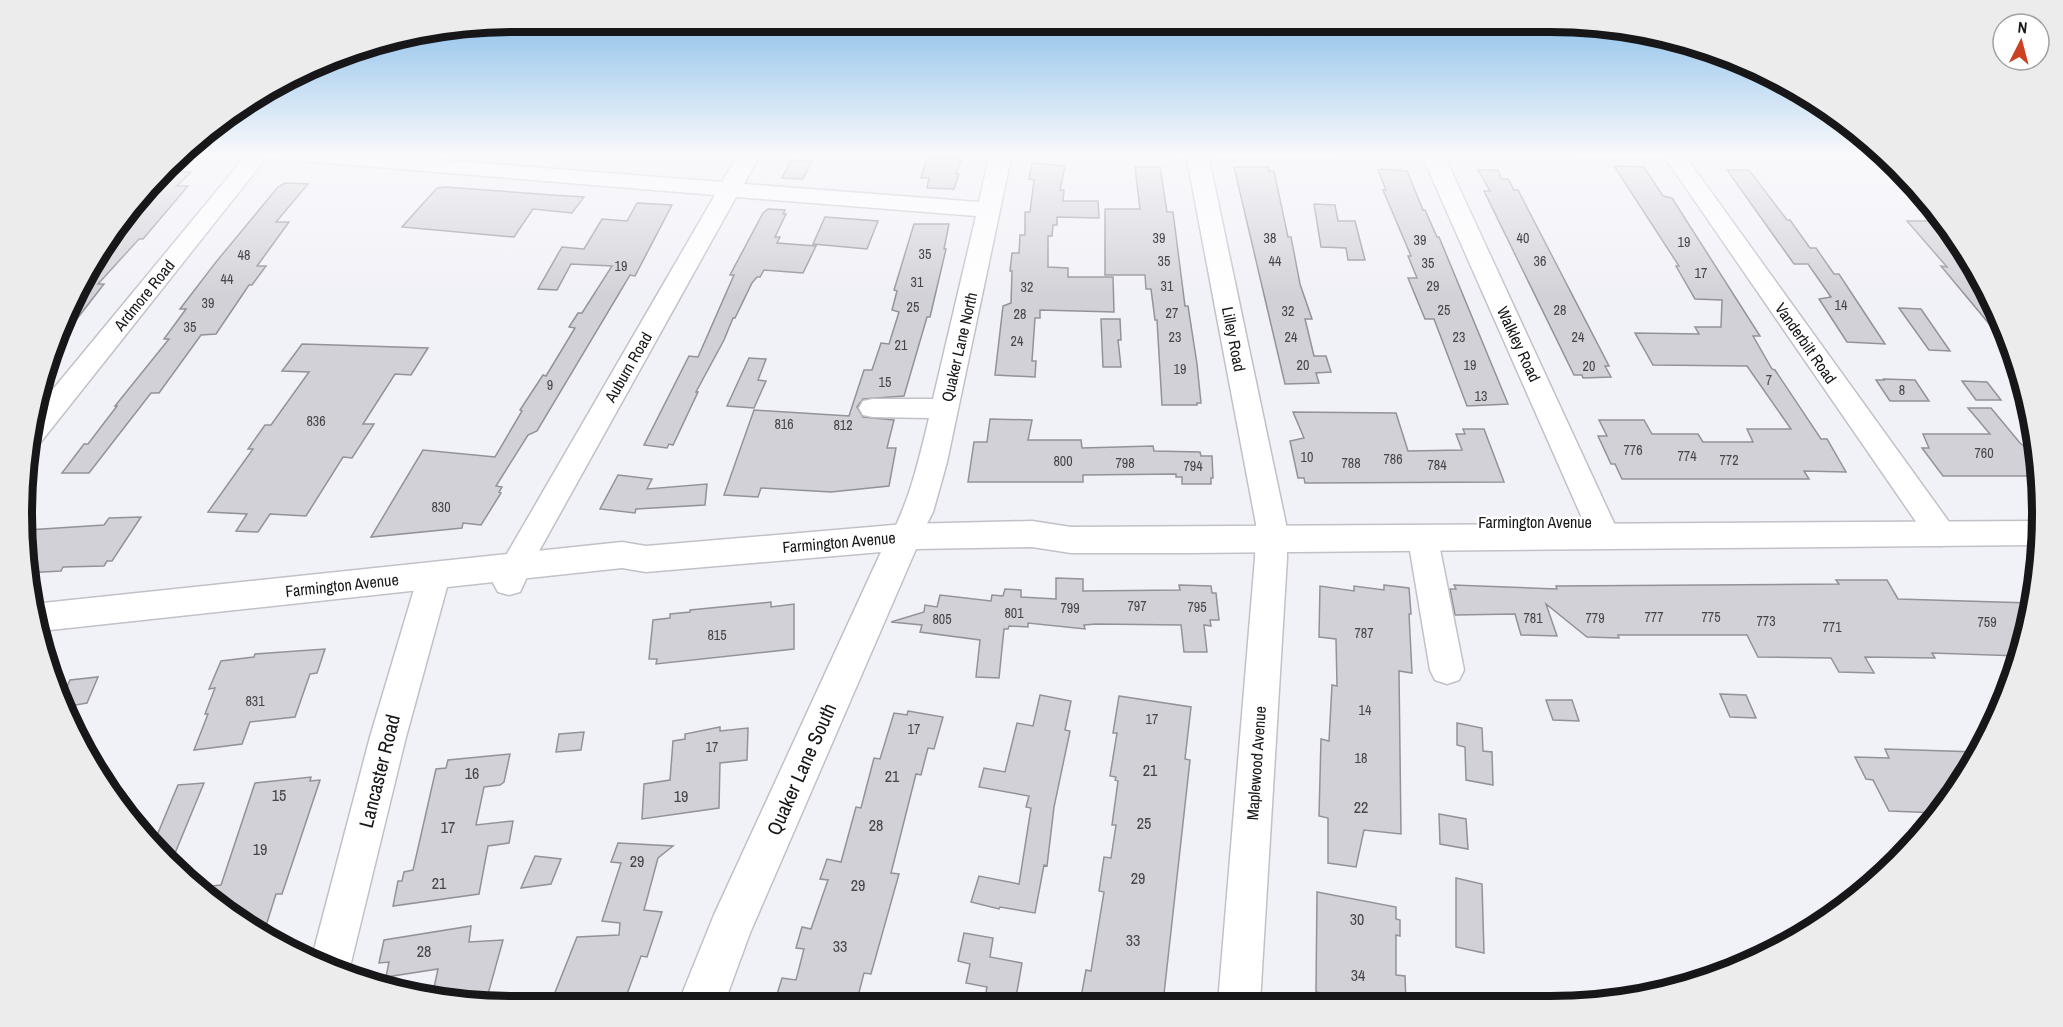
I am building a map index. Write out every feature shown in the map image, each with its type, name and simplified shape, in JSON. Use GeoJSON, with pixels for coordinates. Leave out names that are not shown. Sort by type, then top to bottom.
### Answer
{"type":"FeatureCollection","features":[{"type":"Feature","properties":{"kind":"main road","name":"Farmington Avenue"},"geometry":{"type":"LineString","coordinates":[[46,631],[513,574],[622,570],[646,559],[905,537],[1032,534],[1071,540],[1271,531],[1936,527],[2032,521]]}},
{"type":"Feature","properties":{"kind":"main road","name":"Farmington Avenue"},"geometry":{"type":"LineString","coordinates":[[1936,527],[2031,533]]}},
{"type":"Feature","properties":{"kind":"main road","name":"Farmington Avenue"},"geometry":{"type":"LineString","coordinates":[[1271,531],[1423,539],[1602,529]]}},
{"type":"Feature","properties":{"kind":"main road","name":"Quaker Lane South"},"geometry":{"type":"LineString","coordinates":[[704,996],[729,930],[905,537]]}},
{"type":"Feature","properties":{"kind":"main road","name":"Farmington Avenue"},"geometry":{"type":"LineString","coordinates":[[43,616],[431,584]]}},
{"type":"Feature","properties":{"kind":"street","name":"Ardmore Road"},"geometry":{"type":"LineString","coordinates":[[40,423],[220,201]]}},
{"type":"Feature","properties":{"kind":"street","name":"Auburn Road"},"geometry":{"type":"LineString","coordinates":[[513,574],[722,201]]}},
{"type":"Feature","properties":{"kind":"street"},"geometry":{"type":"LineString","coordinates":[[864,201],[989,210]]}},
{"type":"Feature","properties":{"kind":"street","name":"Quaker Lane North"},"geometry":{"type":"LineString","coordinates":[[905,537],[918,513],[924,492],[945,409],[991,201]]}},
{"type":"Feature","properties":{"kind":"street","name":"Lilley Road"},"geometry":{"type":"LineString","coordinates":[[1206,201],[1271,531]]}},
{"type":"Feature","properties":{"kind":"street","name":"Walkley Road"},"geometry":{"type":"LineString","coordinates":[[1454,201],[1602,529]]}},
{"type":"Feature","properties":{"kind":"street","name":"Vanderbilt Road"},"geometry":{"type":"LineString","coordinates":[[1706,201],[1936,527]]}},
{"type":"Feature","properties":{"kind":"street"},"geometry":{"type":"LineString","coordinates":[[873,408],[945,409]]}},
{"type":"Feature","properties":{"kind":"street","name":"Maplewood Avenue"},"geometry":{"type":"LineString","coordinates":[[1239,996],[1271,531]]}},
{"type":"Feature","properties":{"kind":"street"},"geometry":{"type":"LineString","coordinates":[[1423,539],[1447,670]]}},
{"type":"Feature","properties":{"kind":"street","name":"Lancaster Road"},"geometry":{"type":"LineString","coordinates":[[332,960],[387,737],[431,584]]}},
{"type":"Feature","properties":{"kind":"building"},"geometry":{"type":"Polygon","coordinates":[[[147,201],[175,201],[143,239],[139,239],[98,284],[104,284],[67,332],[96,272],[131,220],[147,201]]]}},
{"type":"Feature","properties":{"kind":"building"},"geometry":{"type":"Polygon","coordinates":[[[266,201],[294,201],[276,222],[289,222],[257,266],[266,266],[252,285],[249,285],[216,334],[201,335],[159,393],[151,393],[89,473],[62,473],[84,444],[88,444],[117,406],[115,406],[169,339],[164,339],[186,309],[180,309],[266,201]]]}},
{"type":"Feature","properties":{"kind":"building"},"geometry":{"type":"Polygon","coordinates":[[[425,201],[581,201],[572,213],[533,209],[514,237],[402,227],[425,201]]]}},
{"type":"Feature","properties":{"kind":"building"},"geometry":{"type":"Polygon","coordinates":[[[1031,201],[1098,201],[1099,218],[1057,217],[1057,225],[1053,225],[1052,236],[1048,236],[1048,267],[1068,268],[1068,277],[1113,277],[1114,312],[1040,310],[1040,318],[1035,318],[1032,361],[1036,361],[1035,377],[995,375],[1003,306],[1011,303],[1012,253],[1019,253],[1020,235],[1025,235],[1025,212],[1030,212],[1031,201]]]}},
{"type":"Feature","properties":{"kind":"building"},"geometry":{"type":"Polygon","coordinates":[[[1139,201],[1165,201],[1167,212],[1173,212],[1185,306],[1188,306],[1197,364],[1201,403],[1197,405],[1162,405],[1157,320],[1155,320],[1151,289],[1146,289],[1145,275],[1105,275],[1105,209],[1140,209],[1139,201]]]}},
{"type":"Feature","properties":{"kind":"building"},"geometry":{"type":"Polygon","coordinates":[[[1242,201],[1280,201],[1288,237],[1291,237],[1300,284],[1312,319],[1305,319],[1314,356],[1326,356],[1331,372],[1316,373],[1319,383],[1285,384],[1242,201]]]}},
{"type":"Feature","properties":{"kind":"building"},"geometry":{"type":"Polygon","coordinates":[[[1388,201],[1419,201],[1425,210],[1439,237],[1508,404],[1467,406],[1434,319],[1425,319],[1408,278],[1417,278],[1408,256],[1411,256],[1388,201]]]}},
{"type":"Feature","properties":{"kind":"building"},"geometry":{"type":"Polygon","coordinates":[[[1489,201],[1524,201],[1609,366],[1605,366],[1611,377],[1583,378],[1582,375],[1574,375],[1489,201]]]}},
{"type":"Feature","properties":{"kind":"building"},"geometry":{"type":"Polygon","coordinates":[[[1637,201],[1674,201],[1760,336],[1753,336],[1772,369],[1775,370],[1821,439],[1827,439],[1846,472],[1804,471],[1809,479],[1622,479],[1615,464],[1611,464],[1598,436],[1607,436],[1599,420],[1644,420],[1652,434],[1698,434],[1703,442],[1753,442],[1747,429],[1791,429],[1747,366],[1653,365],[1635,333],[1699,334],[1695,327],[1721,327],[1722,300],[1695,299],[1676,266],[1679,266],[1637,201]]]}},
{"type":"Feature","properties":{"kind":"building"},"geometry":{"type":"Polygon","coordinates":[[[1749,201],[1773,201],[1787,220],[1790,220],[1810,248],[1816,248],[1834,274],[1839,274],[1885,344],[1847,342],[1819,299],[1831,297],[1808,264],[1794,264],[1749,201]]]}},
{"type":"Feature","properties":{"kind":"building"},"geometry":{"type":"Polygon","coordinates":[[[637,203],[672,205],[635,276],[630,275],[537,431],[528,435],[496,486],[502,487],[499,492],[501,493],[481,525],[463,523],[462,528],[371,537],[423,450],[495,457],[522,411],[520,410],[543,375],[546,376],[575,328],[569,327],[578,313],[582,313],[612,266],[571,264],[557,290],[538,289],[562,247],[584,249],[602,219],[627,221],[637,203]]]}},
{"type":"Feature","properties":{"kind":"building"},"geometry":{"type":"Polygon","coordinates":[[[1314,204],[1335,205],[1338,221],[1355,221],[1365,260],[1348,260],[1346,248],[1321,247],[1314,204]]]}},
{"type":"Feature","properties":{"kind":"building"},"geometry":{"type":"Polygon","coordinates":[[[768,209],[785,210],[783,214],[786,214],[775,237],[780,237],[777,243],[816,246],[803,273],[764,270],[760,277],[757,277],[733,318],[696,392],[698,392],[673,445],[669,444],[667,448],[644,445],[689,356],[698,357],[734,275],[730,275],[763,213],[768,209]]]}},
{"type":"Feature","properties":{"kind":"building"},"geometry":{"type":"Polygon","coordinates":[[[825,217],[878,221],[867,249],[813,244],[825,217]]]}},
{"type":"Feature","properties":{"kind":"building"},"geometry":{"type":"Polygon","coordinates":[[[1907,221],[1928,221],[1950,246],[1982,300],[1996,333],[1941,266],[1947,267],[1907,221]]]}},
{"type":"Feature","properties":{"kind":"building"},"geometry":{"type":"Polygon","coordinates":[[[914,224],[949,224],[944,249],[946,249],[930,317],[927,317],[904,396],[863,399],[857,407],[863,417],[894,420],[887,448],[896,448],[889,486],[831,492],[761,488],[758,497],[724,495],[754,410],[849,416],[864,370],[872,370],[881,343],[889,344],[899,312],[892,310],[897,291],[894,290],[914,224]]]}},
{"type":"Feature","properties":{"kind":"building"},"geometry":{"type":"Polygon","coordinates":[[[1899,308],[1921,309],[1950,351],[1929,350],[1899,308]]]}},
{"type":"Feature","properties":{"kind":"building"},"geometry":{"type":"Polygon","coordinates":[[[1101,319],[1120,319],[1121,340],[1118,340],[1121,367],[1103,367],[1101,319]]]}},
{"type":"Feature","properties":{"kind":"building"},"geometry":{"type":"Polygon","coordinates":[[[302,344],[428,348],[411,375],[395,374],[363,424],[374,424],[352,458],[343,457],[306,516],[270,514],[258,532],[236,531],[247,514],[208,512],[253,449],[248,449],[265,425],[271,425],[309,372],[282,371],[302,344]]]}},
{"type":"Feature","properties":{"kind":"building"},"geometry":{"type":"Polygon","coordinates":[[[749,358],[766,359],[758,380],[766,381],[754,408],[727,406],[749,358]]]}},
{"type":"Feature","properties":{"kind":"building"},"geometry":{"type":"Polygon","coordinates":[[[1883,379],[1915,380],[1929,401],[1890,401],[1876,380],[1885,380],[1883,379]]]}},
{"type":"Feature","properties":{"kind":"building"},"geometry":{"type":"Polygon","coordinates":[[[1962,381],[1987,382],[2001,400],[1976,400],[1962,381]]]}},
{"type":"Feature","properties":{"kind":"building"},"geometry":{"type":"Polygon","coordinates":[[[1968,408],[1991,408],[2020,443],[2026,446],[2029,476],[1943,476],[1922,448],[1929,448],[1923,434],[1990,434],[1968,408]]]}},
{"type":"Feature","properties":{"kind":"building"},"geometry":{"type":"Polygon","coordinates":[[[1293,412],[1396,413],[1408,451],[1462,450],[1456,434],[1465,434],[1463,429],[1484,429],[1504,482],[1305,483],[1304,478],[1298,478],[1290,441],[1304,438],[1293,412]]]}},
{"type":"Feature","properties":{"kind":"building"},"geometry":{"type":"Polygon","coordinates":[[[990,419],[1032,420],[1028,440],[1081,440],[1082,448],[1153,446],[1154,451],[1200,452],[1201,456],[1212,456],[1213,478],[1211,478],[1211,484],[1182,484],[1182,477],[1176,477],[1176,474],[1083,475],[1083,482],[968,482],[974,442],[987,442],[990,419]]]}},
{"type":"Feature","properties":{"kind":"building"},"geometry":{"type":"Polygon","coordinates":[[[618,475],[652,479],[647,489],[707,484],[705,505],[636,509],[635,513],[600,509],[618,475]]]}},
{"type":"Feature","properties":{"kind":"building"},"geometry":{"type":"Polygon","coordinates":[[[141,517],[112,561],[107,561],[104,566],[63,567],[61,571],[36,572],[33,530],[104,525],[109,518],[141,517]]]}},
{"type":"Feature","properties":{"kind":"building"},"geometry":{"type":"Polygon","coordinates":[[[1056,578],[1083,579],[1083,591],[1180,590],[1179,585],[1211,586],[1212,593],[1216,593],[1219,620],[1210,620],[1211,626],[1204,625],[1207,652],[1184,652],[1181,625],[1096,624],[1084,625],[1085,629],[1028,623],[1028,627],[1009,626],[1008,629],[1004,629],[999,678],[976,677],[980,640],[920,632],[922,625],[891,622],[924,612],[925,605],[937,607],[940,595],[991,601],[992,595],[1003,596],[1005,589],[1021,590],[1021,597],[1056,599],[1056,578]]]}},
{"type":"Feature","properties":{"kind":"building"},"geometry":{"type":"Polygon","coordinates":[[[1836,580],[1887,580],[1898,599],[2023,603],[2010,656],[1932,653],[1935,658],[1865,657],[1874,673],[1839,672],[1831,658],[1758,657],[1747,635],[1587,637],[1546,604],[1557,636],[1521,635],[1515,614],[1455,615],[1450,589],[1456,589],[1454,585],[1557,589],[1556,586],[1839,584],[1836,580]]]}},
{"type":"Feature","properties":{"kind":"building"},"geometry":{"type":"Polygon","coordinates":[[[1384,585],[1409,588],[1411,614],[1409,614],[1412,673],[1399,671],[1401,834],[1364,830],[1356,867],[1328,863],[1328,818],[1319,816],[1321,739],[1329,741],[1332,685],[1337,686],[1336,639],[1319,637],[1320,586],[1354,591],[1354,586],[1384,590],[1384,585]]]}},
{"type":"Feature","properties":{"kind":"building"},"geometry":{"type":"Polygon","coordinates":[[[771,602],[771,607],[794,604],[794,649],[656,664],[657,659],[649,659],[653,620],[670,618],[670,614],[690,612],[690,610],[771,602]]]}},
{"type":"Feature","properties":{"kind":"building"},"geometry":{"type":"Polygon","coordinates":[[[325,649],[317,673],[310,674],[295,717],[250,722],[242,744],[194,750],[215,688],[209,689],[221,661],[254,657],[255,654],[325,649]]]}},
{"type":"Feature","properties":{"kind":"building"},"geometry":{"type":"Polygon","coordinates":[[[98,677],[87,703],[71,706],[65,691],[70,680],[98,677]]]}},
{"type":"Feature","properties":{"kind":"building"},"geometry":{"type":"Polygon","coordinates":[[[1720,694],[1746,695],[1756,718],[1730,717],[1720,694]]]}},
{"type":"Feature","properties":{"kind":"building"},"geometry":{"type":"Polygon","coordinates":[[[1040,695],[1071,701],[1065,730],[1070,731],[1054,807],[1047,866],[1044,865],[1035,913],[1000,907],[999,909],[971,902],[979,876],[1019,884],[1031,808],[1026,807],[1029,796],[979,787],[984,768],[1005,772],[1017,723],[1033,726],[1040,695]]]}},
{"type":"Feature","properties":{"kind":"building"},"geometry":{"type":"Polygon","coordinates":[[[1119,696],[1191,707],[1185,759],[1190,760],[1164,996],[1081,996],[1086,970],[1091,971],[1104,892],[1099,891],[1104,857],[1111,858],[1116,825],[1112,825],[1118,781],[1115,780],[1116,777],[1110,776],[1117,733],[1113,733],[1119,696]]]}},
{"type":"Feature","properties":{"kind":"building"},"geometry":{"type":"Polygon","coordinates":[[[1546,700],[1572,700],[1579,721],[1553,720],[1546,700]]]}},
{"type":"Feature","properties":{"kind":"building"},"geometry":{"type":"Polygon","coordinates":[[[908,711],[943,717],[934,749],[928,748],[921,775],[916,774],[891,873],[899,874],[871,974],[864,973],[858,996],[776,996],[782,978],[796,980],[804,949],[796,948],[802,927],[811,929],[828,880],[820,879],[827,859],[841,862],[856,807],[861,808],[874,758],[880,759],[894,713],[907,715],[908,711]]]}},
{"type":"Feature","properties":{"kind":"building"},"geometry":{"type":"Polygon","coordinates":[[[1457,723],[1482,728],[1483,751],[1492,752],[1493,785],[1466,780],[1465,747],[1457,745],[1457,723]]]}},
{"type":"Feature","properties":{"kind":"building"},"geometry":{"type":"Polygon","coordinates":[[[720,727],[720,731],[748,728],[747,760],[720,763],[719,808],[642,819],[644,784],[670,780],[673,741],[685,739],[685,734],[720,727]]]}},
{"type":"Feature","properties":{"kind":"building"},"geometry":{"type":"Polygon","coordinates":[[[584,732],[581,750],[556,752],[559,734],[584,732]]]}},
{"type":"Feature","properties":{"kind":"building"},"geometry":{"type":"Polygon","coordinates":[[[1885,749],[1968,752],[1927,813],[1889,811],[1873,780],[1866,779],[1855,757],[1889,758],[1885,749]]]}},
{"type":"Feature","properties":{"kind":"building"},"geometry":{"type":"Polygon","coordinates":[[[510,754],[504,782],[500,785],[484,787],[476,825],[513,821],[509,843],[488,846],[479,894],[393,906],[398,881],[402,881],[404,872],[413,870],[436,769],[446,768],[448,760],[510,754]]]}},
{"type":"Feature","properties":{"kind":"building"},"geometry":{"type":"Polygon","coordinates":[[[311,777],[310,781],[320,780],[282,894],[276,894],[266,927],[208,886],[221,885],[255,783],[311,777]]]}},
{"type":"Feature","properties":{"kind":"building"},"geometry":{"type":"Polygon","coordinates":[[[204,783],[174,855],[156,837],[178,785],[204,783]]]}},
{"type":"Feature","properties":{"kind":"building"},"geometry":{"type":"Polygon","coordinates":[[[1439,814],[1466,819],[1468,849],[1440,844],[1439,814]]]}},
{"type":"Feature","properties":{"kind":"building"},"geometry":{"type":"Polygon","coordinates":[[[618,843],[673,846],[658,858],[644,910],[662,912],[647,957],[641,956],[626,996],[554,996],[577,937],[619,935],[620,923],[602,921],[621,863],[611,862],[618,843]]]}},
{"type":"Feature","properties":{"kind":"building"},"geometry":{"type":"Polygon","coordinates":[[[535,856],[561,859],[551,884],[521,888],[535,856]]]}},
{"type":"Feature","properties":{"kind":"building"},"geometry":{"type":"Polygon","coordinates":[[[1456,878],[1482,884],[1484,953],[1456,947],[1456,878]]]}},
{"type":"Feature","properties":{"kind":"building"},"geometry":{"type":"Polygon","coordinates":[[[1317,892],[1396,907],[1396,919],[1400,920],[1400,936],[1396,935],[1396,975],[1405,976],[1406,996],[1350,994],[1350,996],[1335,996],[1316,992],[1317,892]]]}},
{"type":"Feature","properties":{"kind":"building"},"geometry":{"type":"Polygon","coordinates":[[[471,926],[469,942],[503,940],[488,994],[434,988],[438,969],[386,977],[389,962],[379,963],[384,940],[471,926]]]}},
{"type":"Feature","properties":{"kind":"building"},"geometry":{"type":"Polygon","coordinates":[[[964,933],[993,938],[990,957],[1022,963],[1016,996],[985,996],[987,987],[966,983],[970,964],[958,961],[964,933]]]}}]}
